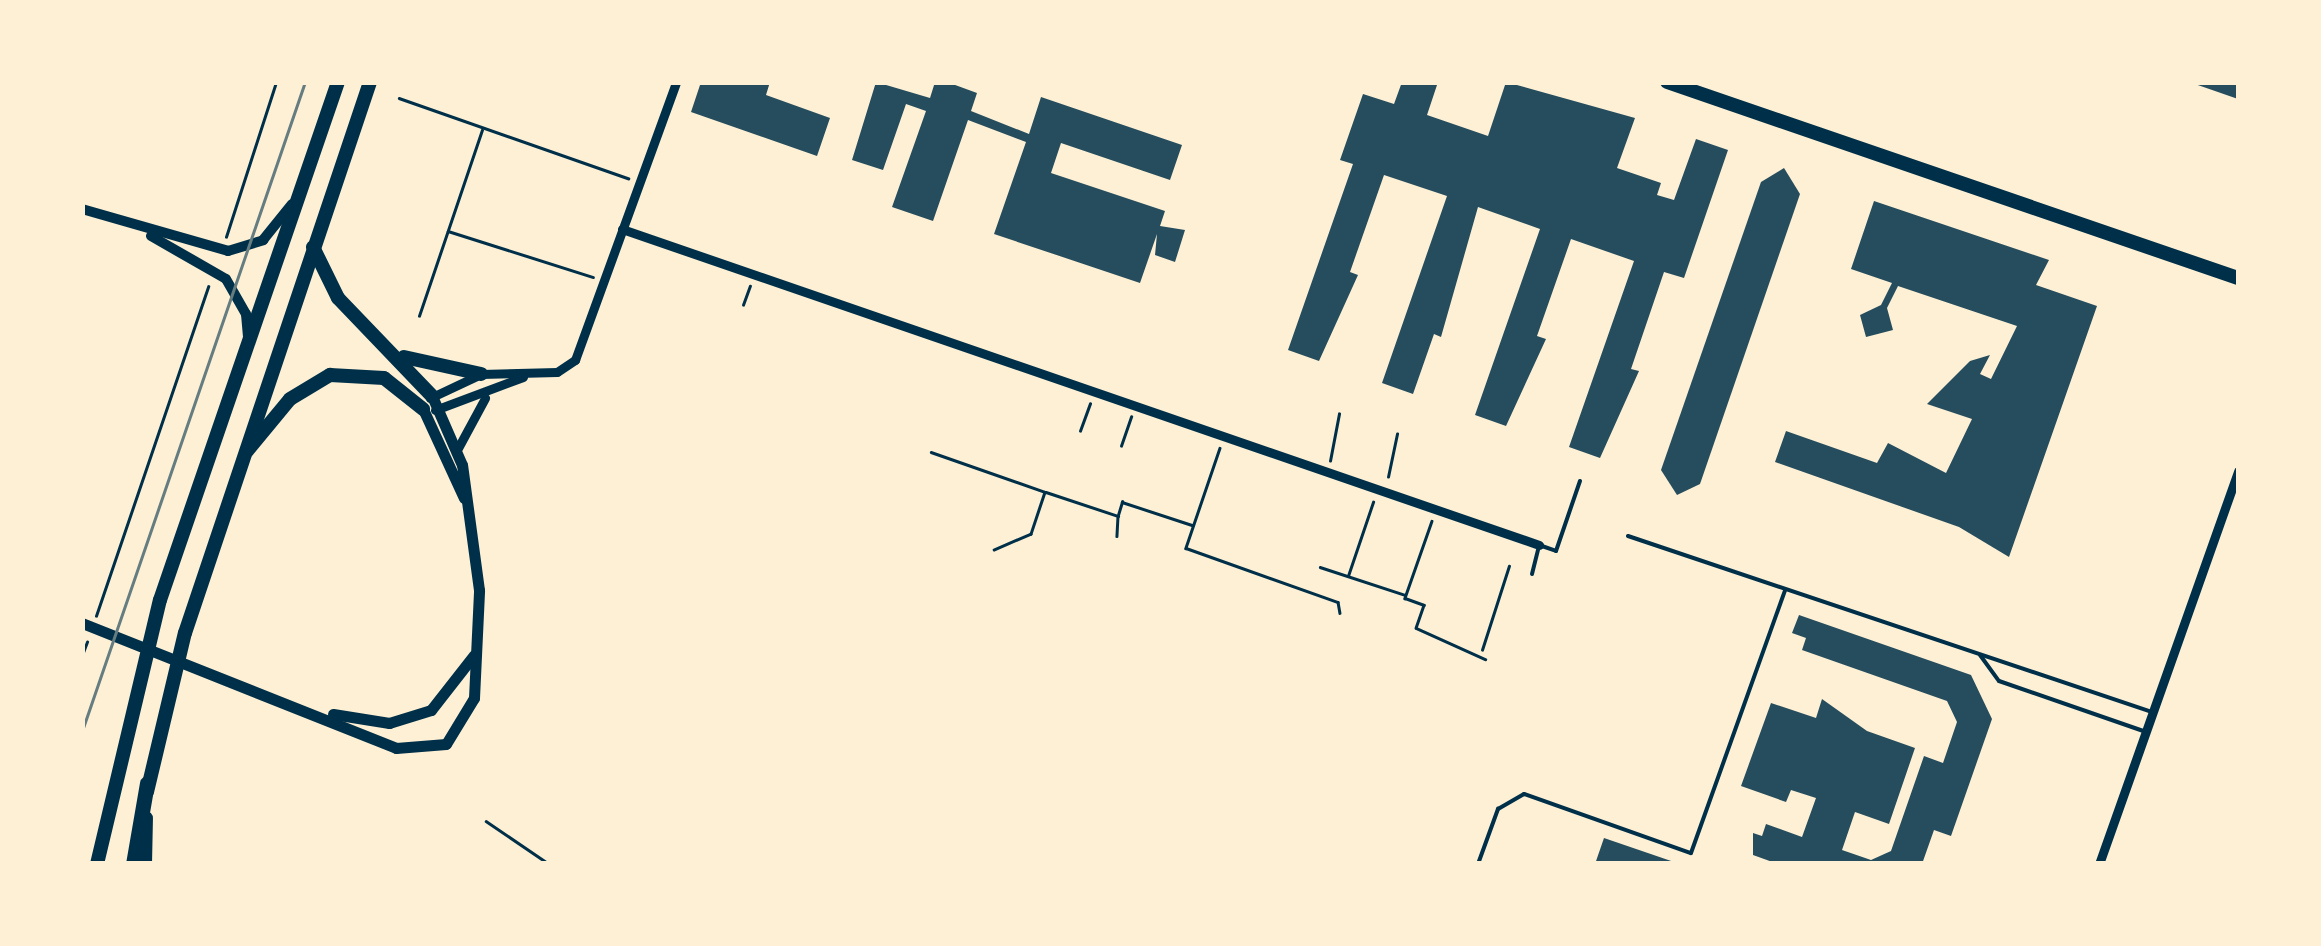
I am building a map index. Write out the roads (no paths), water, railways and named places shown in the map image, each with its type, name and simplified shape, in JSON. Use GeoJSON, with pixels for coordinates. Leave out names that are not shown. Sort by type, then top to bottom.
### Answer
{"type":"FeatureCollection","features":[{"type":"Feature","properties":{"kind":"highway"},"geometry":{"type":"LineString","coordinates":[[133,864],[147,784]]}},
{"type":"Feature","properties":{"kind":"main road"},"geometry":{"type":"LineString","coordinates":[[96,864],[160,600],[338,82]]}},
{"type":"Feature","properties":{"kind":"main road"},"geometry":{"type":"LineString","coordinates":[[144,864],[147,784],[241,459],[370,82]]}},
{"type":"Feature","properties":{"kind":"main road"},"geometry":{"type":"LineString","coordinates":[[1667,82],[2238,278]]}},
{"type":"Feature","properties":{"kind":"main road"},"geometry":{"type":"LineString","coordinates":[[89,620],[314,710],[396,748],[441,747],[471,709],[480,637],[471,516],[458,448],[400,356],[338,298],[313,246]]}},
{"type":"Feature","properties":{"kind":"main road"},"geometry":{"type":"LineString","coordinates":[[400,356],[482,374]]}},
{"type":"Feature","properties":{"kind":"main road"},"geometry":{"type":"LineString","coordinates":[[241,459],[290,399],[330,375],[384,378],[432,405],[471,516]]}},
{"type":"Feature","properties":{"kind":"main road"},"geometry":{"type":"LineString","coordinates":[[314,710],[389,722],[431,710],[462,677],[480,637]]}},
{"type":"Feature","properties":{"kind":"street"},"geometry":{"type":"LineString","coordinates":[[432,405],[488,394],[575,360],[676,82]]}},
{"type":"Feature","properties":{"kind":"street"},"geometry":{"type":"LineString","coordinates":[[82,209],[221,251],[263,240],[299,195]]}},
{"type":"Feature","properties":{"kind":"street"},"geometry":{"type":"LineString","coordinates":[[133,226],[214,269],[241,300],[248,348]]}},
{"type":"Feature","properties":{"kind":"street"},"geometry":{"type":"LineString","coordinates":[[622,229],[1539,545]]}},
{"type":"Feature","properties":{"kind":"street"},"geometry":{"type":"LineString","coordinates":[[432,405],[482,374],[529,375]]}},
{"type":"Feature","properties":{"kind":"street"},"geometry":{"type":"LineString","coordinates":[[458,448],[488,394]]}},
{"type":"Feature","properties":{"kind":"street"},"geometry":{"type":"LineString","coordinates":[[2099,864],[2156,713],[2238,471]]}},
{"type":"Feature","properties":{"kind":"lane"},"geometry":{"type":"LineString","coordinates":[[1532,574],[1539,545],[1556,551],[1580,481]]}},
{"type":"Feature","properties":{"kind":"lane"},"geometry":{"type":"LineString","coordinates":[[1628,536],[2156,713]]}},
{"type":"Feature","properties":{"kind":"lane"},"geometry":{"type":"LineString","coordinates":[[1478,864],[1498,809],[1524,794],[1691,853],[1785,590]]}},
{"type":"Feature","properties":{"kind":"lane"},"geometry":{"type":"LineString","coordinates":[[1980,655],[1999,681],[2148,732]]}},
{"type":"Feature","properties":{"kind":"tram line"},"geometry":{"type":"LineString","coordinates":[[82,731],[305,82]]}}]}
